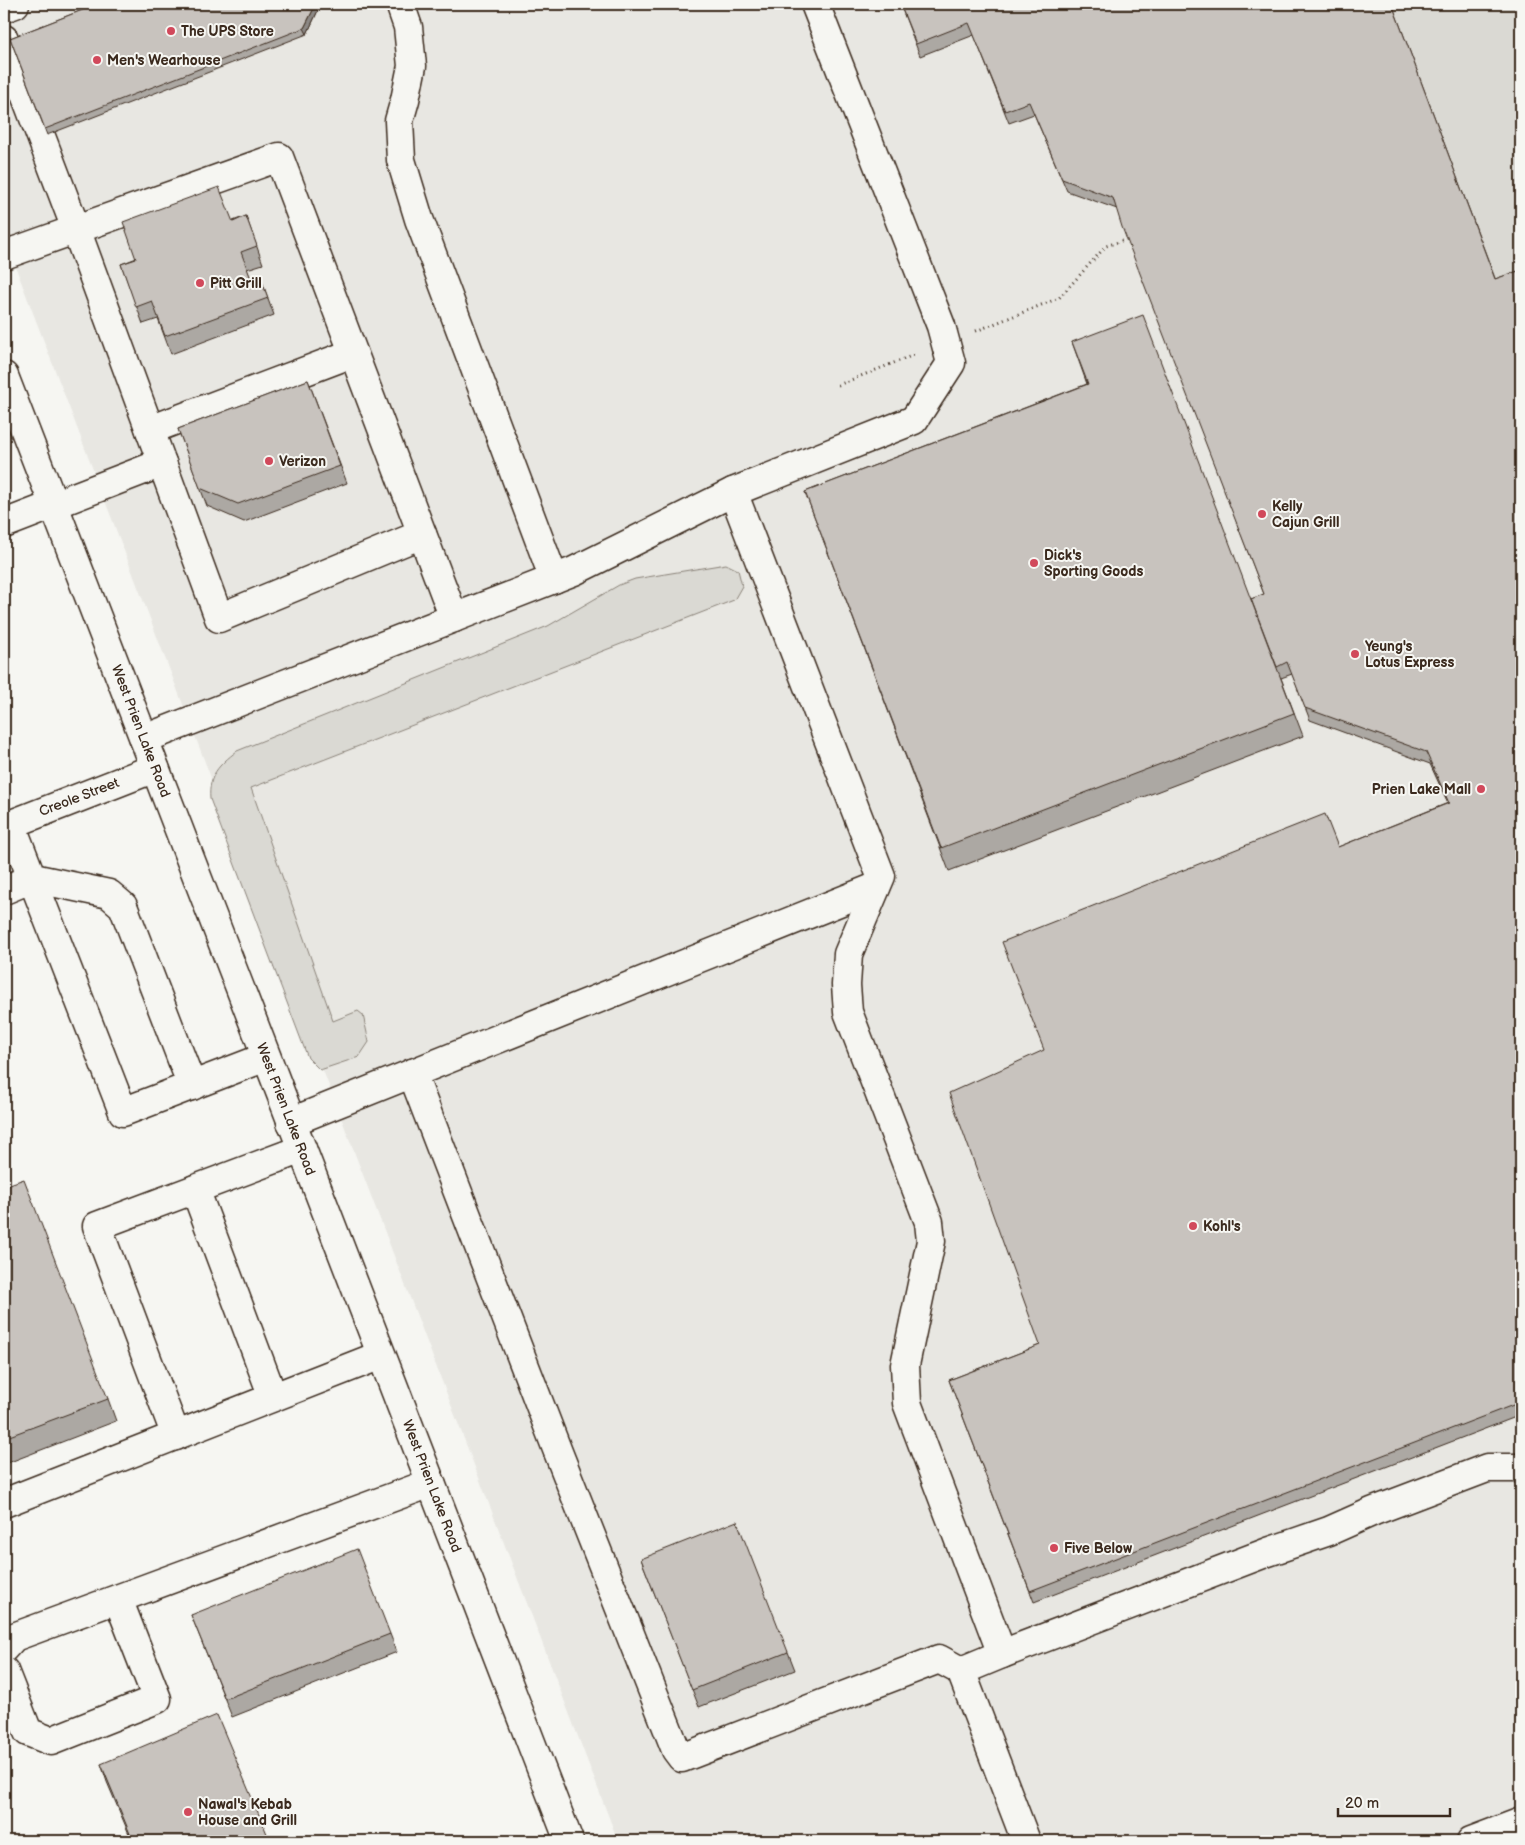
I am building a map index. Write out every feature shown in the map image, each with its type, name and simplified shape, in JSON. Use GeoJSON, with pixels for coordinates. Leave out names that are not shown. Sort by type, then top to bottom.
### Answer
{"type":"FeatureCollection","features":[{"type":"Feature","properties":{"kind":"street"},"geometry":{"type":"LineString","coordinates":[[4,8],[15,4]]}},
{"type":"Feature","properties":{"kind":"street"},"geometry":{"type":"LineString","coordinates":[[400,4],[408,27],[412,66],[405,100],[398,121],[402,160],[419,219],[554,579]]}},
{"type":"Feature","properties":{"kind":"street"},"geometry":{"type":"LineString","coordinates":[[144,739],[574,571],[733,492],[914,420],[951,363],[941,326],[816,4]]}},
{"type":"Feature","properties":{"kind":"street"},"geometry":{"type":"LineString","coordinates":[[4,39],[219,618],[422,534]]}},
{"type":"Feature","properties":{"kind":"street"},"geometry":{"type":"LineString","coordinates":[[4,255],[279,157],[454,618]]}},
{"type":"Feature","properties":{"kind":"street"},"geometry":{"type":"LineString","coordinates":[[150,430],[353,352]]}},
{"type":"Feature","properties":{"kind":"street","name":"West Prien Lake Road"},"geometry":{"type":"LineString","coordinates":[[4,376],[569,1841]]}},
{"type":"Feature","properties":{"kind":"street"},"geometry":{"type":"LineString","coordinates":[[4,524],[162,463]]}},
{"type":"Feature","properties":{"kind":"street"},"geometry":{"type":"LineString","coordinates":[[733,492],[881,876],[848,954],[847,994],[848,1012],[929,1222],[931,1241],[905,1365],[907,1403],[1002,1654]]}},
{"type":"Feature","properties":{"kind":"street","name":"Creole Street"},"geometry":{"type":"LineString","coordinates":[[7,825],[155,768]]}},
{"type":"Feature","properties":{"kind":"street"},"geometry":{"type":"LineString","coordinates":[[7,825],[33,878],[123,1112],[266,1057]]}},
{"type":"Feature","properties":{"kind":"street"},"geometry":{"type":"LineString","coordinates":[[4,890],[33,878],[109,894],[123,906],[192,1086]]}},
{"type":"Feature","properties":{"kind":"street"},"geometry":{"type":"LineString","coordinates":[[291,1122],[876,887]]}},
{"type":"Feature","properties":{"kind":"street"},"geometry":{"type":"LineString","coordinates":[[412,1073],[603,1568],[676,1750],[682,1758],[939,1658],[961,1671],[1026,1841]]}},
{"type":"Feature","properties":{"kind":"street"},"geometry":{"type":"LineString","coordinates":[[176,1436],[97,1226],[302,1149]]}},
{"type":"Feature","properties":{"kind":"street"},"geometry":{"type":"LineString","coordinates":[[195,1190],[273,1397]]}},
{"type":"Feature","properties":{"kind":"street"},"geometry":{"type":"LineString","coordinates":[[4,1503],[381,1355]]}},
{"type":"Feature","properties":{"kind":"street"},"geometry":{"type":"LineString","coordinates":[[961,1671],[1268,1552],[1329,1531],[1374,1511],[1487,1468],[1521,1468]]}},
{"type":"Feature","properties":{"kind":"street"},"geometry":{"type":"LineString","coordinates":[[4,1648],[14,1637],[431,1483]]}},
{"type":"Feature","properties":{"kind":"street"},"geometry":{"type":"LineString","coordinates":[[4,1671],[28,1732],[51,1741],[157,1699],[118,1599]]}},
{"type":"Feature","properties":{"kind":"street"},"geometry":{"type":"LineString","coordinates":[[1471,1841],[1521,1822]]}},
{"type":"Feature","properties":{"kind":"path"},"geometry":{"type":"LineString","coordinates":[[838,385],[1059,298],[1106,246],[1127,239]]}},
{"type":"Feature","properties":{"kind":"shaded area"},"geometry":{"type":"Polygon","coordinates":[[[4,4],[1521,4],[1521,1841],[618,1841],[4,237],[4,4]]]}},
{"type":"Feature","properties":{"kind":"shaded area"},"geometry":{"type":"Polygon","coordinates":[[[1391,4],[1521,4],[1521,283],[1500,291],[1391,4]]]}},
{"type":"Feature","properties":{"kind":"shaded area"},"geometry":{"type":"Polygon","coordinates":[[[726,564],[738,570],[742,586],[734,600],[251,788],[333,1021],[358,1011],[363,1015],[369,1042],[359,1057],[320,1070],[308,1058],[210,799],[211,783],[220,766],[237,751],[548,626],[619,585],[635,579],[726,564]]]}},
{"type":"Feature","properties":{"kind":"building"},"geometry":{"type":"Polygon","coordinates":[[[98,4],[316,4],[304,28],[45,129],[10,38],[98,4]]]}},
{"type":"Feature","properties":{"kind":"building","name":"Prien Lake Mall"},"geometry":{"type":"Polygon","coordinates":[[[900,4],[1392,4],[1495,279],[1521,270],[1521,1402],[1030,1591],[949,1380],[1040,1345],[949,1093],[1044,1050],[1002,942],[1325,814],[1338,847],[1449,803],[1426,752],[1305,708],[1287,662],[1277,667],[1251,599],[1264,594],[1122,227],[1113,198],[1062,179],[1029,102],[1005,111],[969,23],[916,44],[900,4]]]}},
{"type":"Feature","properties":{"kind":"building"},"geometry":{"type":"Polygon","coordinates":[[[219,187],[233,222],[246,216],[257,246],[241,252],[251,279],[260,276],[268,298],[165,336],[152,301],[136,307],[121,264],[136,259],[123,222],[219,187]]]}},
{"type":"Feature","properties":{"kind":"building","name":"Dick's Sporting Goods"},"geometry":{"type":"Polygon","coordinates":[[[1143,315],[1294,713],[941,848],[805,492],[1088,384],[1072,342],[1143,315]]]}},
{"type":"Feature","properties":{"kind":"building"},"geometry":{"type":"Polygon","coordinates":[[[308,380],[340,466],[238,504],[200,488],[178,429],[308,380]]]}},
{"type":"Feature","properties":{"kind":"building"},"geometry":{"type":"Polygon","coordinates":[[[24,1179],[108,1399],[4,1438],[4,1186],[24,1179]]]}},
{"type":"Feature","properties":{"kind":"building"},"geometry":{"type":"Polygon","coordinates":[[[737,1521],[788,1652],[692,1690],[641,1559],[737,1521]]]}},
{"type":"Feature","properties":{"kind":"building"},"geometry":{"type":"Polygon","coordinates":[[[357,1549],[390,1634],[225,1699],[191,1615],[357,1549]]]}},
{"type":"Feature","properties":{"kind":"building","name":"Nawal's Kebab House and Grill"},"geometry":{"type":"Polygon","coordinates":[[[217,1715],[270,1841],[133,1841],[101,1764],[217,1715]]]}},
{"type":"Feature","properties":{"kind":"place","name":"The UPS Store"},"geometry":{"type":"Point","coordinates":[171,31]}},
{"type":"Feature","properties":{"kind":"place","name":"Men's Wearhouse"},"geometry":{"type":"Point","coordinates":[97,60]}},
{"type":"Feature","properties":{"kind":"place","name":"Pitt Grill"},"geometry":{"type":"Point","coordinates":[200,283]}},
{"type":"Feature","properties":{"kind":"place","name":"Verizon"},"geometry":{"type":"Point","coordinates":[269,461]}},
{"type":"Feature","properties":{"kind":"place","name":"Kelly Cajun Grill"},"geometry":{"type":"Point","coordinates":[1262,514]}},
{"type":"Feature","properties":{"kind":"place","name":"Dick's Sporting Goods"},"geometry":{"type":"Point","coordinates":[1034,563]}},
{"type":"Feature","properties":{"kind":"place","name":"Yeung's Lotus Express"},"geometry":{"type":"Point","coordinates":[1355,654]}},
{"type":"Feature","properties":{"kind":"place","name":"Prien Lake Mall"},"geometry":{"type":"Point","coordinates":[1481,789]}},
{"type":"Feature","properties":{"kind":"place","name":"Kohl's"},"geometry":{"type":"Point","coordinates":[1193,1226]}},
{"type":"Feature","properties":{"kind":"place","name":"Five Below"},"geometry":{"type":"Point","coordinates":[1054,1548]}},
{"type":"Feature","properties":{"kind":"place","name":"Nawal's Kebab House and Grill"},"geometry":{"type":"Point","coordinates":[188,1812]}}]}
